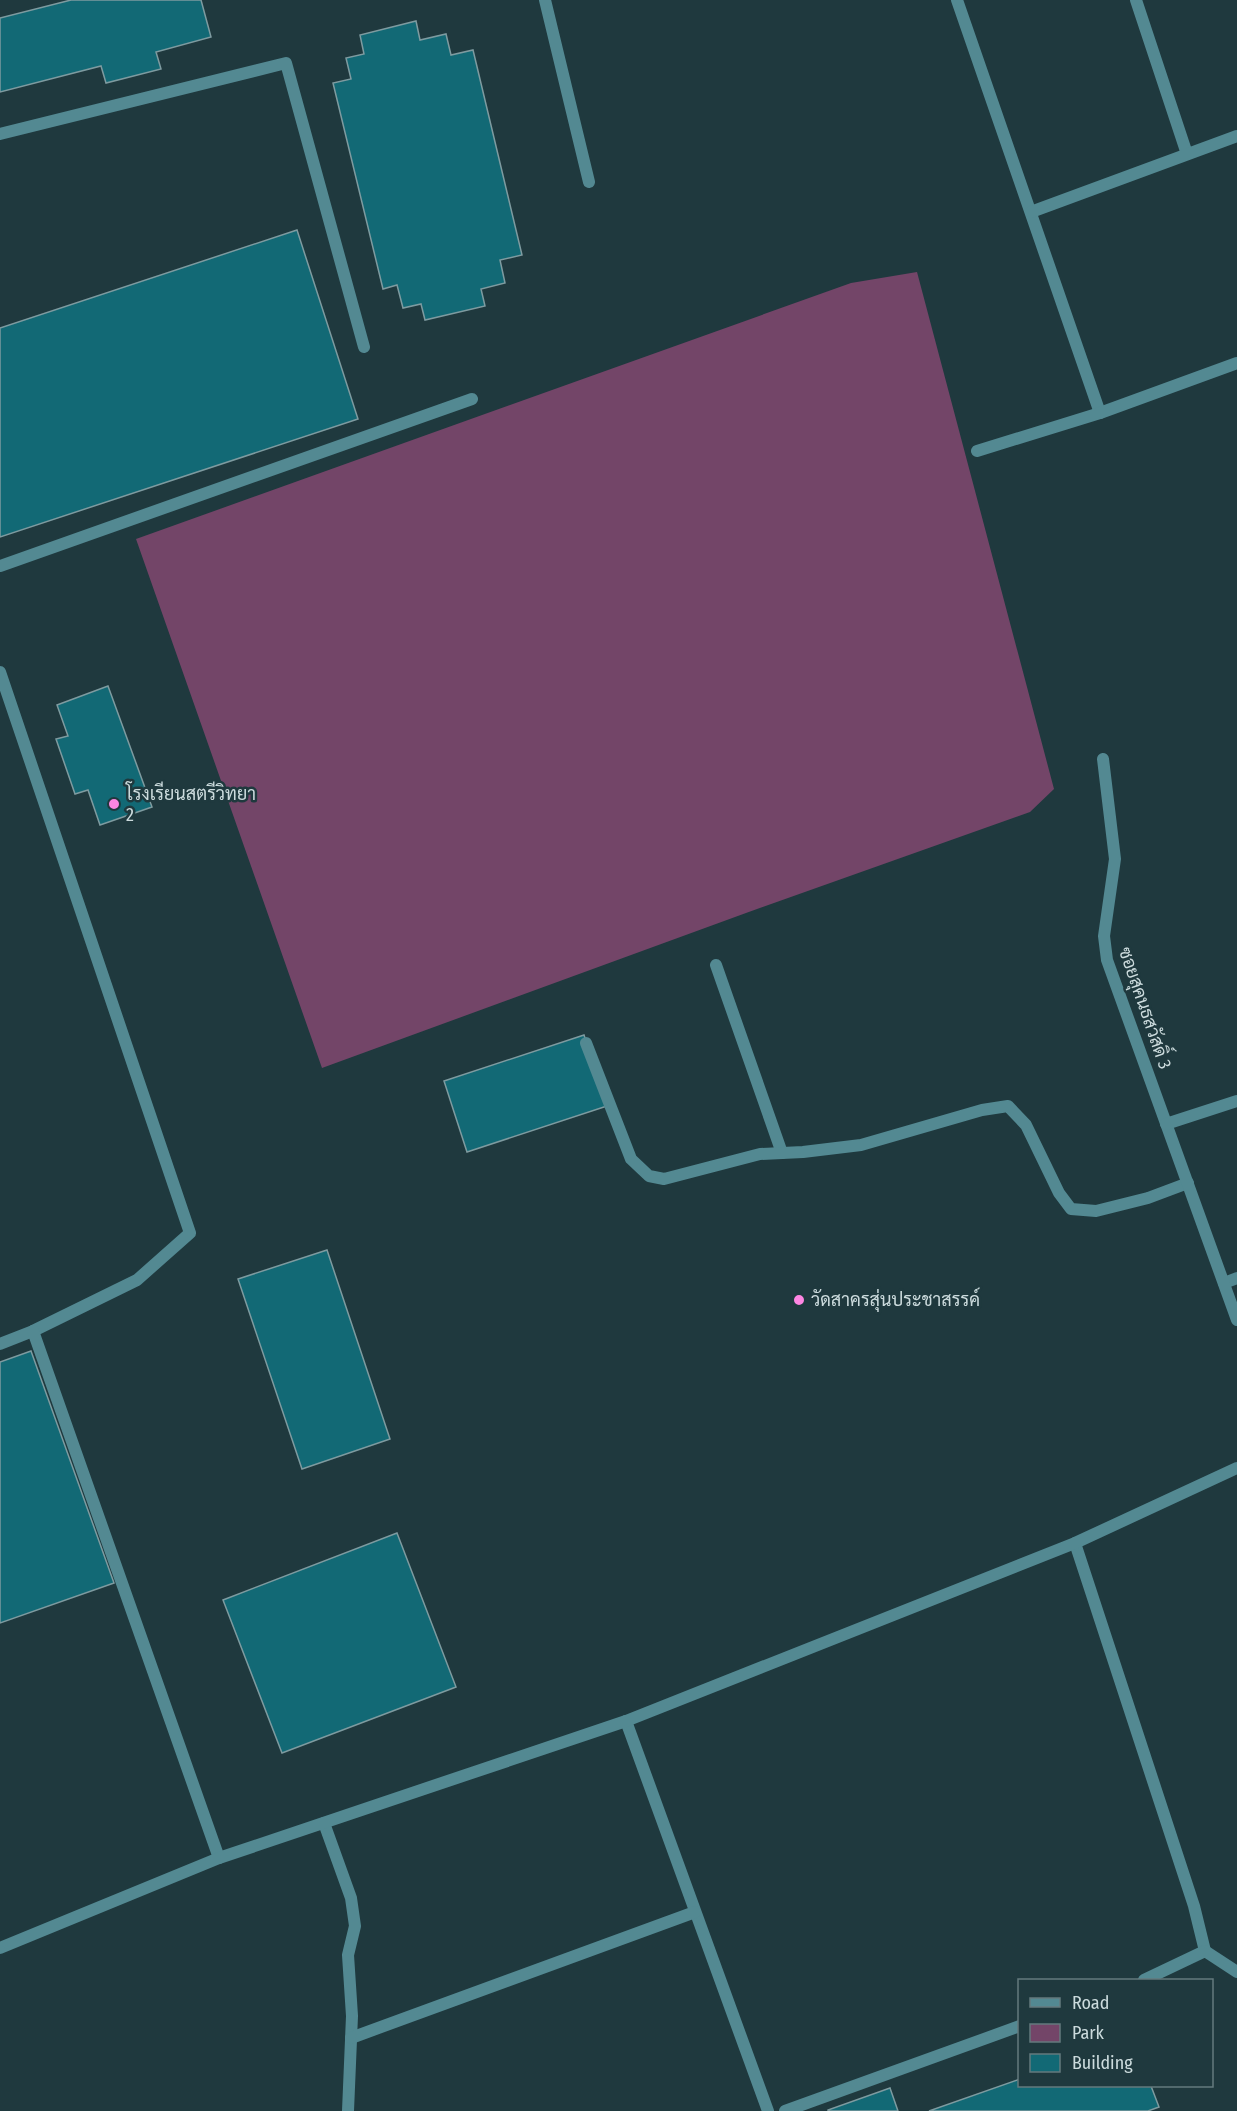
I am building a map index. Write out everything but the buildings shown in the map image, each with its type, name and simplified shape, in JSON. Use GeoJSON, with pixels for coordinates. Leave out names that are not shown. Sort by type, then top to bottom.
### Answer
{"type":"FeatureCollection","features":[{"type":"Feature","properties":{"kind":"street"},"geometry":{"type":"LineString","coordinates":[[545,0],[589,182]]}},
{"type":"Feature","properties":{"kind":"street"},"geometry":{"type":"LineString","coordinates":[[957,0],[1100,413]]}},
{"type":"Feature","properties":{"kind":"street"},"geometry":{"type":"LineString","coordinates":[[1136,0],[1187,154]]}},
{"type":"Feature","properties":{"kind":"street"},"geometry":{"type":"LineString","coordinates":[[0,134],[286,63],[364,347]]}},
{"type":"Feature","properties":{"kind":"street"},"geometry":{"type":"LineString","coordinates":[[1031,212],[1237,136]]}},
{"type":"Feature","properties":{"kind":"street"},"geometry":{"type":"LineString","coordinates":[[977,451],[1100,413],[1237,363]]}},
{"type":"Feature","properties":{"kind":"street"},"geometry":{"type":"LineString","coordinates":[[0,566],[472,399]]}},
{"type":"Feature","properties":{"kind":"street"},"geometry":{"type":"LineString","coordinates":[[0,672],[190,1233],[137,1281],[33,1331],[0,1344]]}},
{"type":"Feature","properties":{"kind":"street","name":"ซอยสุคนธสวัสดิ์ 3"},"geometry":{"type":"LineString","coordinates":[[1103,759],[1115,859],[1104,936],[1107,960],[1237,1320]]}},
{"type":"Feature","properties":{"kind":"street"},"geometry":{"type":"LineString","coordinates":[[716,965],[782,1153]]}},
{"type":"Feature","properties":{"kind":"street"},"geometry":{"type":"LineString","coordinates":[[586,1043],[631,1159],[649,1176],[664,1179],[760,1154],[861,1145],[982,1110],[1008,1106],[1026,1125],[1059,1193],[1071,1209],[1096,1211],[1148,1198],[1188,1183]]}},
{"type":"Feature","properties":{"kind":"street"},"geometry":{"type":"LineString","coordinates":[[1166,1124],[1237,1101]]}},
{"type":"Feature","properties":{"kind":"street"},"geometry":{"type":"LineString","coordinates":[[1224,1283],[1237,1278]]}},
{"type":"Feature","properties":{"kind":"street"},"geometry":{"type":"LineString","coordinates":[[33,1331],[219,1858]]}},
{"type":"Feature","properties":{"kind":"street"},"geometry":{"type":"LineString","coordinates":[[0,1948],[219,1858],[626,1721],[1075,1543],[1237,1468]]}},
{"type":"Feature","properties":{"kind":"street"},"geometry":{"type":"LineString","coordinates":[[1075,1543],[1194,1906],[1204,1950],[1237,1972]]}},
{"type":"Feature","properties":{"kind":"street"},"geometry":{"type":"LineString","coordinates":[[626,1721],[768,2111]]}},
{"type":"Feature","properties":{"kind":"street"},"geometry":{"type":"LineString","coordinates":[[324,1823],[351,1898],[355,1926],[348,1955],[352,2016],[348,2111]]}},
{"type":"Feature","properties":{"kind":"street"},"geometry":{"type":"LineString","coordinates":[[351,2038],[695,1912]]}},
{"type":"Feature","properties":{"kind":"street"},"geometry":{"type":"LineString","coordinates":[[1146,1979],[1204,1950]]}},
{"type":"Feature","properties":{"kind":"street"},"geometry":{"type":"LineString","coordinates":[[785,2111],[1018,2027]]}},
{"type":"Feature","properties":{"kind":"green space"},"geometry":{"type":"Polygon","coordinates":[[[917,272],[1054,789],[1030,812],[322,1068],[136,539],[851,283],[917,272]]]}},
{"type":"Feature","properties":{"kind":"place","name":"โรงเรียนสตรีวิทยา 2"},"geometry":{"type":"Point","coordinates":[114,804]}},
{"type":"Feature","properties":{"kind":"place","name":"วัดสาครสุ่นประชาสรรค์"},"geometry":{"type":"Point","coordinates":[799,1300]}}]}
